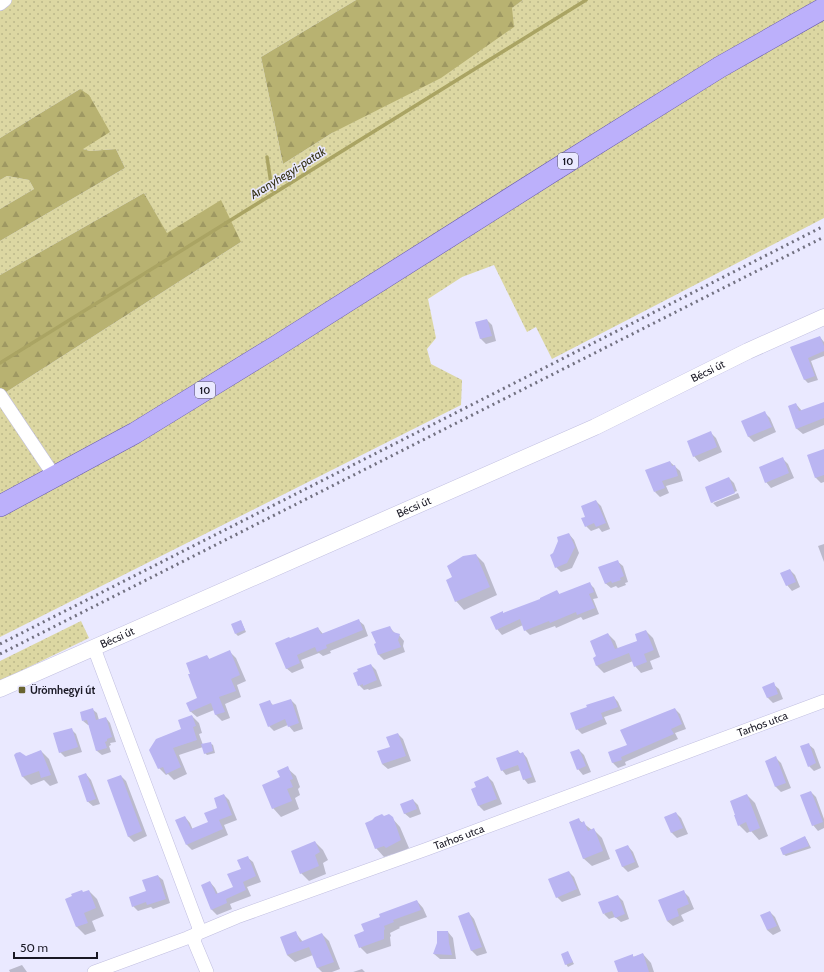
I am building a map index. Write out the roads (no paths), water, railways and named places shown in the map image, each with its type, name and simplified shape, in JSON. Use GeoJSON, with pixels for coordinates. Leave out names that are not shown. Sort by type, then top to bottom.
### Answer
{"type":"FeatureCollection","features":[{"type":"Feature","properties":{"kind":"main road","name":"10"},"geometry":{"type":"LineString","coordinates":[[0,506],[135,433],[317,321],[550,172],[714,71],[824,8]]}},
{"type":"Feature","properties":{"kind":"street"},"geometry":{"type":"LineString","coordinates":[[0,4],[5,0]]}},
{"type":"Feature","properties":{"kind":"street","name":"Bécsi út"},"geometry":{"type":"LineString","coordinates":[[0,689],[595,427],[748,351],[824,317]]}},
{"type":"Feature","properties":{"kind":"street"},"geometry":{"type":"LineString","coordinates":[[0,395],[54,477]]}},
{"type":"Feature","properties":{"kind":"street"},"geometry":{"type":"LineString","coordinates":[[94,648],[199,928],[194,941],[207,972]]}},
{"type":"Feature","properties":{"kind":"street","name":"Tarhos utca"},"geometry":{"type":"LineString","coordinates":[[94,972],[237,917],[434,846],[824,701]]}},
{"type":"Feature","properties":{"kind":"waterway","name":"Aranyhegyi-patak"},"geometry":{"type":"LineString","coordinates":[[0,363],[586,0]]}},
{"type":"Feature","properties":{"kind":"waterway"},"geometry":{"type":"LineString","coordinates":[[267,157],[272,190]]}},
{"type":"Feature","properties":{"kind":"railway"},"geometry":{"type":"LineString","coordinates":[[0,644],[824,226]]}},
{"type":"Feature","properties":{"kind":"railway"},"geometry":{"type":"LineString","coordinates":[[0,654],[824,237]]}},
{"type":"Feature","properties":{"kind":"place","name":"Ürömhegyi út"},"geometry":{"type":"Point","coordinates":[22,690]}}]}
